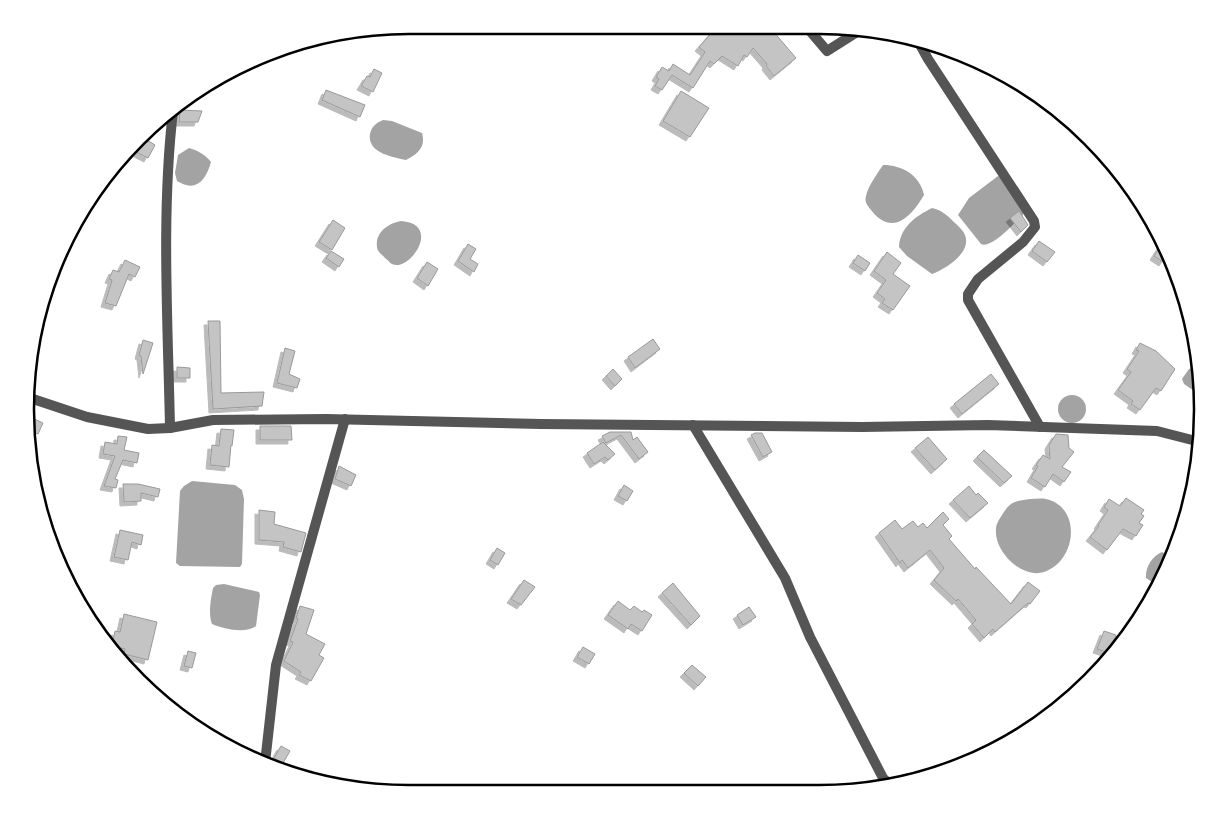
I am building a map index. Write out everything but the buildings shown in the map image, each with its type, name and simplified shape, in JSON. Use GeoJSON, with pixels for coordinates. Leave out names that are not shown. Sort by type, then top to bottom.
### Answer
{"type":"FeatureCollection","features":[{"type":"Feature","properties":{"kind":"street"},"geometry":{"type":"LineString","coordinates":[[813,34],[827,51],[851,36]]}},
{"type":"Feature","properties":{"kind":"street"},"geometry":{"type":"LineString","coordinates":[[922,49],[1034,221],[1035,227],[1023,242],[978,279],[968,294],[968,300],[1040,427]]}},
{"type":"Feature","properties":{"kind":"street"},"geometry":{"type":"LineString","coordinates":[[170,428],[167,303],[168,157],[172,118]]}},
{"type":"Feature","properties":{"kind":"street"},"geometry":{"type":"LineString","coordinates":[[34,399],[87,417],[148,429],[170,428],[213,420],[345,419],[693,426],[862,427],[988,425],[1157,431],[1193,440]]}},
{"type":"Feature","properties":{"kind":"street"},"geometry":{"type":"LineString","coordinates":[[266,757],[276,665],[345,419]]}},
{"type":"Feature","properties":{"kind":"street"},"geometry":{"type":"LineString","coordinates":[[693,426],[785,578],[810,637],[884,779]]}},
{"type":"Feature","properties":{"kind":"shaded area"},"geometry":{"type":"Polygon","coordinates":[[[383,120],[392,121],[422,133],[423,142],[420,150],[406,160],[377,150],[370,140],[370,134],[375,125],[383,120]]]}},
{"type":"Feature","properties":{"kind":"shaded area"},"geometry":{"type":"Polygon","coordinates":[[[189,148],[201,153],[211,162],[203,179],[199,183],[190,186],[177,181],[175,173],[178,155],[189,148]]]}},
{"type":"Feature","properties":{"kind":"shaded area"},"geometry":{"type":"Polygon","coordinates":[[[883,165],[890,165],[909,172],[919,182],[924,195],[907,217],[894,223],[886,222],[879,218],[869,207],[866,200],[869,188],[883,165]]]}},
{"type":"Feature","properties":{"kind":"shaded area"},"geometry":{"type":"Polygon","coordinates":[[[998,176],[1024,211],[1023,215],[997,239],[986,245],[981,244],[958,215],[969,198],[998,176]]]}},
{"type":"Feature","properties":{"kind":"shaded area"},"geometry":{"type":"Polygon","coordinates":[[[932,208],[945,214],[959,227],[965,235],[966,242],[965,248],[956,259],[932,274],[907,256],[899,247],[902,234],[910,223],[932,208]]]}},
{"type":"Feature","properties":{"kind":"shaded area"},"geometry":{"type":"Polygon","coordinates":[[[401,221],[413,224],[420,230],[421,238],[419,247],[413,255],[406,262],[399,265],[392,264],[386,259],[378,250],[377,242],[384,229],[401,221]]]}},
{"type":"Feature","properties":{"kind":"shaded area"},"geometry":{"type":"Polygon","coordinates":[[[1192,368],[1193,390],[1184,384],[1182,379],[1192,368]]]}},
{"type":"Feature","properties":{"kind":"shaded area"},"geometry":{"type":"Polygon","coordinates":[[[1072,395],[1082,399],[1086,409],[1082,419],[1072,423],[1062,419],[1058,409],[1062,399],[1072,395]]]}},
{"type":"Feature","properties":{"kind":"shaded area"},"geometry":{"type":"Polygon","coordinates":[[[192,481],[235,485],[242,490],[244,499],[242,564],[240,567],[180,566],[176,563],[180,491],[192,481]]]}},
{"type":"Feature","properties":{"kind":"shaded area"},"geometry":{"type":"Polygon","coordinates":[[[1046,499],[1058,504],[1066,512],[1070,523],[1069,546],[1055,566],[1044,572],[1036,573],[1019,568],[1005,555],[997,538],[997,524],[1007,507],[1017,501],[1046,499]]]}},
{"type":"Feature","properties":{"kind":"shaded area"},"geometry":{"type":"Polygon","coordinates":[[[1162,552],[1166,554],[1152,582],[1146,578],[1146,574],[1152,559],[1162,552]]]}},
{"type":"Feature","properties":{"kind":"shaded area"},"geometry":{"type":"Polygon","coordinates":[[[224,584],[259,592],[256,626],[240,630],[222,628],[212,624],[210,611],[213,588],[216,585],[224,584]]]}}]}
